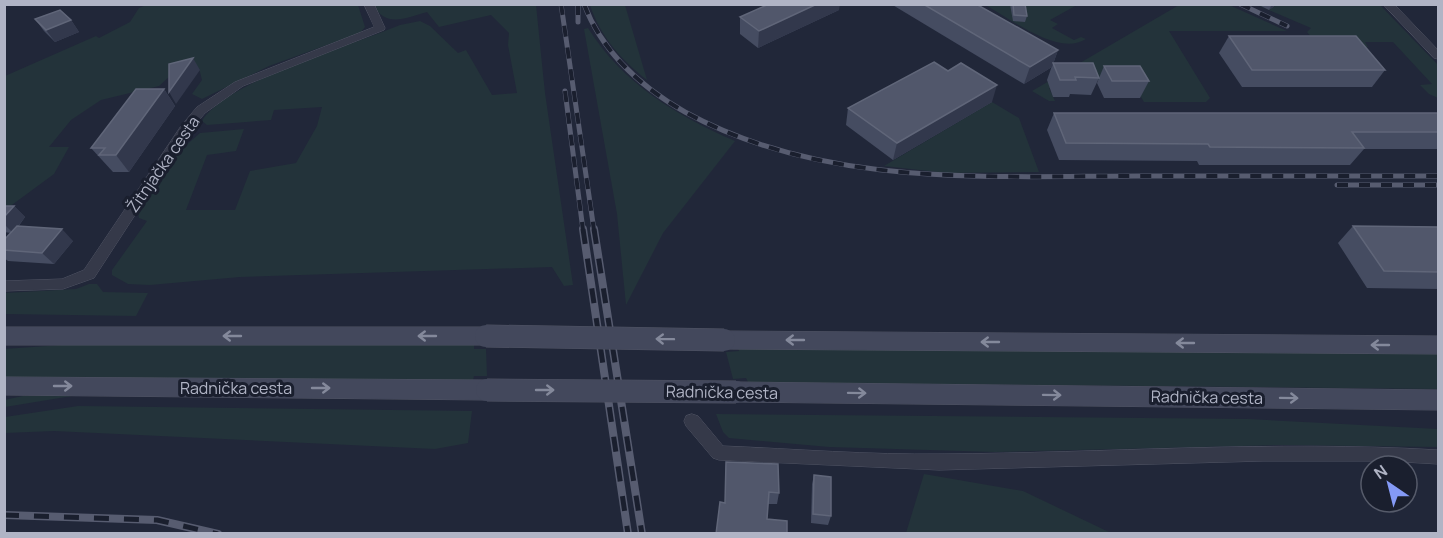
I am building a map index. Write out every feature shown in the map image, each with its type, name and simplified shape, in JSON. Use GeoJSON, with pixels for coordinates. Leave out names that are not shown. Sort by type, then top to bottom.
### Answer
{"type":"FeatureCollection","features":[{"type":"Feature","properties":{"kind":"main road"},"geometry":{"type":"LineString","coordinates":[[4,336],[486,336],[1438,345]]}},
{"type":"Feature","properties":{"kind":"main road","name":"Radnička cesta"},"geometry":{"type":"LineString","coordinates":[[4,386],[1438,400]]}},
{"type":"Feature","properties":{"kind":"street","name":"Žitnjačka cesta"},"geometry":{"type":"LineString","coordinates":[[4,286],[63,284],[76,281],[89,274],[185,129],[201,110],[239,84],[380,28],[369,4]]}},
{"type":"Feature","properties":{"kind":"street"},"geometry":{"type":"LineString","coordinates":[[1388,4],[1438,56]]}},
{"type":"Feature","properties":{"kind":"street"},"geometry":{"type":"LineString","coordinates":[[692,421],[719,453],[939,462],[1264,454],[1386,454],[1438,458]]}},
{"type":"Feature","properties":{"kind":"shaded area"},"geometry":{"type":"Polygon","coordinates":[[[146,5],[358,5],[365,27],[360,33],[269,66],[202,99],[192,94],[202,80],[199,68],[169,77],[159,86],[101,100],[71,120],[49,147],[69,147],[54,174],[5,210],[5,76],[96,36],[99,38],[130,22],[139,8],[146,5]]]}},
{"type":"Feature","properties":{"kind":"shaded area"},"geometry":{"type":"Polygon","coordinates":[[[373,5],[536,5],[545,93],[573,285],[564,286],[552,267],[240,277],[150,285],[128,284],[112,275],[112,270],[147,221],[139,218],[138,213],[174,156],[200,133],[244,129],[236,151],[207,155],[186,210],[235,210],[250,171],[296,163],[317,126],[322,107],[274,110],[271,120],[207,125],[202,121],[215,106],[263,78],[400,25],[420,21],[430,26],[458,53],[466,50],[492,95],[517,93],[508,45],[509,33],[491,15],[439,27],[427,12],[390,19],[384,17],[373,5]]]}},
{"type":"Feature","properties":{"kind":"shaded area"},"geometry":{"type":"Polygon","coordinates":[[[590,5],[625,5],[647,80],[612,47],[599,27],[590,5]]]}},
{"type":"Feature","properties":{"kind":"shaded area"},"geometry":{"type":"Polygon","coordinates":[[[985,5],[1077,5],[1050,20],[1058,24],[1052,28],[1074,40],[1081,37],[1086,39],[1075,43],[1048,40],[985,5]]]}},
{"type":"Feature","properties":{"kind":"shaded area"},"geometry":{"type":"Polygon","coordinates":[[[1179,5],[1229,5],[1287,31],[1169,31],[1210,98],[1206,102],[1144,102],[1131,80],[1074,80],[1063,88],[1049,88],[1055,101],[1049,101],[1032,91],[1179,5]]]}},
{"type":"Feature","properties":{"kind":"shaded area"},"geometry":{"type":"Polygon","coordinates":[[[1257,5],[1380,5],[1438,65],[1438,98],[1429,94],[1420,85],[1432,84],[1393,42],[1365,42],[1368,47],[1319,46],[1307,32],[1311,28],[1257,5]]]}},
{"type":"Feature","properties":{"kind":"shaded area"},"geometry":{"type":"Polygon","coordinates":[[[588,28],[617,65],[652,96],[692,121],[735,141],[663,233],[626,305],[617,214],[584,29],[588,28]]]}},
{"type":"Feature","properties":{"kind":"shaded area"},"geometry":{"type":"Polygon","coordinates":[[[992,102],[1019,118],[1039,172],[946,173],[884,166],[992,102]]]}},
{"type":"Feature","properties":{"kind":"shaded area"},"geometry":{"type":"Polygon","coordinates":[[[89,284],[97,284],[103,292],[148,293],[136,316],[5,314],[5,293],[76,289],[89,284]]]}},
{"type":"Feature","properties":{"kind":"shaded area"},"geometry":{"type":"Polygon","coordinates":[[[104,342],[474,344],[474,349],[486,349],[487,376],[474,376],[473,380],[5,378],[4,349],[104,342]]]}},
{"type":"Feature","properties":{"kind":"shaded area"},"geometry":{"type":"Polygon","coordinates":[[[738,347],[1438,353],[1438,389],[748,382],[746,378],[733,379],[726,352],[739,351],[738,347]]]}},
{"type":"Feature","properties":{"kind":"shaded area"},"geometry":{"type":"Polygon","coordinates":[[[78,395],[5,407],[4,400],[23,396],[78,395]]]}},
{"type":"Feature","properties":{"kind":"shaded area"},"geometry":{"type":"Polygon","coordinates":[[[78,406],[472,411],[468,443],[435,449],[54,431],[5,433],[5,417],[78,406]]]}},
{"type":"Feature","properties":{"kind":"shaded area"},"geometry":{"type":"Polygon","coordinates":[[[716,414],[1248,419],[1438,429],[1438,447],[1281,445],[995,452],[829,447],[729,438],[723,432],[716,414]]]}},
{"type":"Feature","properties":{"kind":"shaded area"},"geometry":{"type":"Polygon","coordinates":[[[924,474],[1023,491],[1111,533],[906,533],[924,474]]]}},
{"type":"Feature","properties":{"kind":"building"},"geometry":{"type":"Polygon","coordinates":[[[769,4],[817,4],[759,31],[740,17],[769,4]]]}},
{"type":"Feature","properties":{"kind":"building"},"geometry":{"type":"Polygon","coordinates":[[[923,4],[976,4],[1058,50],[1030,67],[923,4]]]}},
{"type":"Feature","properties":{"kind":"building"},"geometry":{"type":"Polygon","coordinates":[[[1013,4],[1025,4],[1027,16],[1014,15],[1013,4]]]}},
{"type":"Feature","properties":{"kind":"building"},"geometry":{"type":"Polygon","coordinates":[[[60,10],[71,20],[46,30],[35,19],[60,10]]]}},
{"type":"Feature","properties":{"kind":"building"},"geometry":{"type":"Polygon","coordinates":[[[1229,36],[1356,36],[1385,70],[1252,70],[1229,36]]]}},
{"type":"Feature","properties":{"kind":"building"},"geometry":{"type":"Polygon","coordinates":[[[193,58],[169,92],[169,64],[193,58]]]}},
{"type":"Feature","properties":{"kind":"building"},"geometry":{"type":"Polygon","coordinates":[[[934,62],[948,71],[961,63],[997,85],[897,143],[848,108],[934,62]]]}},
{"type":"Feature","properties":{"kind":"building"},"geometry":{"type":"Polygon","coordinates":[[[1053,63],[1093,63],[1099,78],[1075,77],[1076,80],[1060,80],[1053,63]]]}},
{"type":"Feature","properties":{"kind":"building"},"geometry":{"type":"Polygon","coordinates":[[[1104,66],[1140,66],[1149,81],[1112,81],[1104,66]]]}},
{"type":"Feature","properties":{"kind":"building"},"geometry":{"type":"Polygon","coordinates":[[[136,89],[164,89],[116,155],[99,155],[105,148],[91,148],[136,89]]]}},
{"type":"Feature","properties":{"kind":"building"},"geometry":{"type":"Polygon","coordinates":[[[1054,113],[1438,113],[1438,132],[1352,132],[1364,148],[1066,143],[1054,113]]]}},
{"type":"Feature","properties":{"kind":"building"},"geometry":{"type":"Polygon","coordinates":[[[4,206],[14,206],[4,217],[4,206]]]}},
{"type":"Feature","properties":{"kind":"building"},"geometry":{"type":"Polygon","coordinates":[[[17,226],[62,229],[42,253],[4,250],[4,240],[17,226]]]}},
{"type":"Feature","properties":{"kind":"building"},"geometry":{"type":"Polygon","coordinates":[[[1353,226],[1438,227],[1438,272],[1384,271],[1353,226]]]}},
{"type":"Feature","properties":{"kind":"building"},"geometry":{"type":"Polygon","coordinates":[[[726,462],[778,464],[779,493],[769,492],[767,519],[787,521],[787,534],[716,534],[720,502],[725,503],[726,462]]]}},
{"type":"Feature","properties":{"kind":"building"},"geometry":{"type":"Polygon","coordinates":[[[814,475],[831,477],[831,516],[813,514],[814,475]]]}},
{"type":"Feature","properties":{"kind":"railway"},"geometry":{"type":"LineString","coordinates":[[561,4],[594,230]]}},
{"type":"Feature","properties":{"kind":"railway"},"geometry":{"type":"LineString","coordinates":[[578,4],[578,22]]}},
{"type":"Feature","properties":{"kind":"railway"},"geometry":{"type":"LineString","coordinates":[[584,4],[601,38],[625,67],[653,91],[685,112],[738,137],[793,154],[850,166],[907,173],[1023,177],[1438,176]]}},
{"type":"Feature","properties":{"kind":"railway"},"geometry":{"type":"LineString","coordinates":[[1240,4],[1287,26]]}},
{"type":"Feature","properties":{"kind":"railway"},"geometry":{"type":"LineString","coordinates":[[565,91],[583,230]]}},
{"type":"Feature","properties":{"kind":"railway"},"geometry":{"type":"LineString","coordinates":[[1337,185],[1438,185]]}},
{"type":"Feature","properties":{"kind":"railway"},"geometry":{"type":"LineString","coordinates":[[583,229],[628,534]]}},
{"type":"Feature","properties":{"kind":"railway"},"geometry":{"type":"LineString","coordinates":[[594,229],[642,534]]}},
{"type":"Feature","properties":{"kind":"railway"},"geometry":{"type":"LineString","coordinates":[[4,515],[157,520],[218,534]]}}]}
